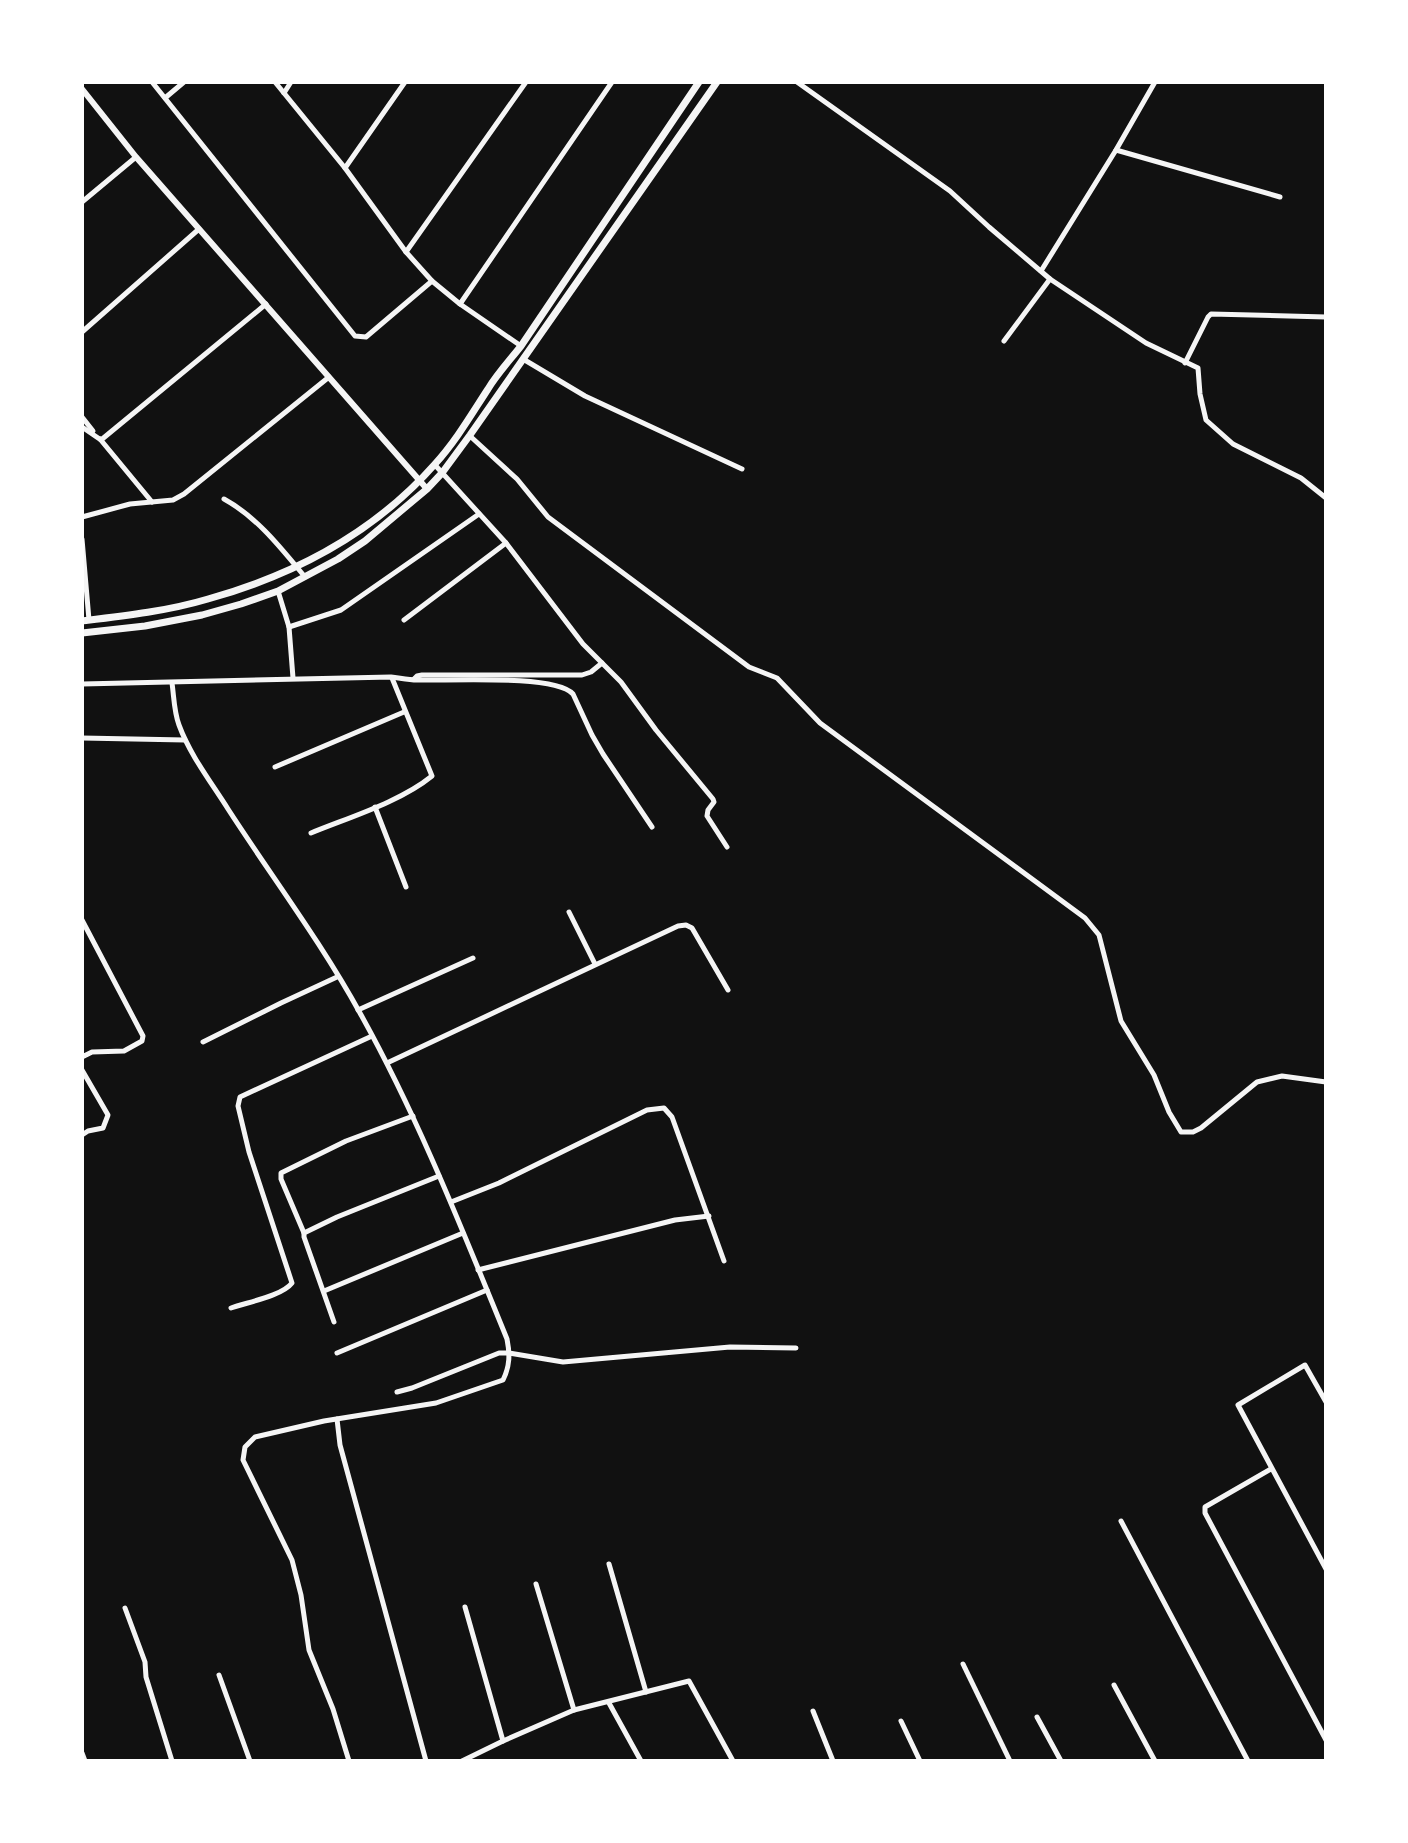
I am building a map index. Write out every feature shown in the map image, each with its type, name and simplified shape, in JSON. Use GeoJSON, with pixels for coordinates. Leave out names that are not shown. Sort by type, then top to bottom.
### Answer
{"type":"FeatureCollection","features":[{"type":"Feature","properties":{"kind":"main road"},"geometry":{"type":"LineString","coordinates":[[85,621],[207,600],[297,567],[342,543],[386,511],[435,465],[462,431],[699,82]]}},
{"type":"Feature","properties":{"kind":"main road"},"geometry":{"type":"LineString","coordinates":[[82,633],[145,626],[202,615],[278,591],[365,541],[427,489],[470,435],[717,82]]}},
{"type":"Feature","properties":{"kind":"street"},"geometry":{"type":"LineString","coordinates":[[152,82],[355,336],[366,337],[432,281]]}},
{"type":"Feature","properties":{"kind":"street"},"geometry":{"type":"LineString","coordinates":[[165,98],[184,82]]}},
{"type":"Feature","properties":{"kind":"street"},"geometry":{"type":"LineString","coordinates":[[275,82],[345,168],[406,252],[432,281],[521,346]]}},
{"type":"Feature","properties":{"kind":"street"},"geometry":{"type":"LineString","coordinates":[[284,93],[291,82]]}},
{"type":"Feature","properties":{"kind":"street"},"geometry":{"type":"LineString","coordinates":[[345,168],[405,82]]}},
{"type":"Feature","properties":{"kind":"street"},"geometry":{"type":"LineString","coordinates":[[406,252],[526,82]]}},
{"type":"Feature","properties":{"kind":"street"},"geometry":{"type":"LineString","coordinates":[[460,304],[612,82]]}},
{"type":"Feature","properties":{"kind":"street"},"geometry":{"type":"LineString","coordinates":[[797,82],[950,191],[1050,279],[1146,343],[1198,368],[1206,420],[1233,444],[1301,478],[1326,498]]}},
{"type":"Feature","properties":{"kind":"street"},"geometry":{"type":"LineString","coordinates":[[1041,271],[1155,82]]}},
{"type":"Feature","properties":{"kind":"street"},"geometry":{"type":"LineString","coordinates":[[82,89],[136,157],[427,489]]}},
{"type":"Feature","properties":{"kind":"street"},"geometry":{"type":"LineString","coordinates":[[1116,150],[1280,197]]}},
{"type":"Feature","properties":{"kind":"street"},"geometry":{"type":"LineString","coordinates":[[82,202],[136,157]]}},
{"type":"Feature","properties":{"kind":"street"},"geometry":{"type":"LineString","coordinates":[[82,332],[199,229]]}},
{"type":"Feature","properties":{"kind":"street"},"geometry":{"type":"LineString","coordinates":[[1004,341],[1050,279]]}},
{"type":"Feature","properties":{"kind":"street"},"geometry":{"type":"LineString","coordinates":[[101,440],[266,304]]}},
{"type":"Feature","properties":{"kind":"street"},"geometry":{"type":"LineString","coordinates":[[1185,363],[1211,314],[1326,317]]}},
{"type":"Feature","properties":{"kind":"street"},"geometry":{"type":"LineString","coordinates":[[523,359],[585,396],[742,469]]}},
{"type":"Feature","properties":{"kind":"street"},"geometry":{"type":"LineString","coordinates":[[82,517],[130,504],[173,500],[184,494],[329,376]]}},
{"type":"Feature","properties":{"kind":"street"},"geometry":{"type":"LineString","coordinates":[[82,417],[153,503]]}},
{"type":"Feature","properties":{"kind":"street"},"geometry":{"type":"LineString","coordinates":[[82,427],[101,440]]}},
{"type":"Feature","properties":{"kind":"street"},"geometry":{"type":"LineString","coordinates":[[470,435],[517,479],[548,517],[749,667],[777,678],[820,723],[1085,918],[1099,935],[1121,1021],[1154,1075],[1181,1132],[1201,1128],[1257,1082],[1282,1076],[1326,1082]]}},
{"type":"Feature","properties":{"kind":"street"},"geometry":{"type":"LineString","coordinates":[[435,465],[506,543],[583,644],[621,682],[713,799],[707,816],[727,847]]}},
{"type":"Feature","properties":{"kind":"street"},"geometry":{"type":"LineString","coordinates":[[224,499],[241,508],[305,577]]}},
{"type":"Feature","properties":{"kind":"street"},"geometry":{"type":"LineString","coordinates":[[289,627],[341,610],[480,514]]}},
{"type":"Feature","properties":{"kind":"street"},"geometry":{"type":"LineString","coordinates":[[82,539],[85,621]]}},
{"type":"Feature","properties":{"kind":"street"},"geometry":{"type":"LineString","coordinates":[[404,620],[506,543]]}},
{"type":"Feature","properties":{"kind":"street"},"geometry":{"type":"LineString","coordinates":[[278,591],[289,627],[293,678]]}},
{"type":"Feature","properties":{"kind":"street"},"geometry":{"type":"LineString","coordinates":[[413,680],[422,675],[582,675],[602,663]]}},
{"type":"Feature","properties":{"kind":"street"},"geometry":{"type":"LineString","coordinates":[[311,833],[375,807],[432,776],[391,677]]}},
{"type":"Feature","properties":{"kind":"street"},"geometry":{"type":"LineString","coordinates":[[82,684],[391,677],[551,684],[570,689],[603,754],[652,827]]}},
{"type":"Feature","properties":{"kind":"street"},"geometry":{"type":"LineString","coordinates":[[172,683],[178,722],[185,740],[358,1010],[387,1063],[451,1202],[507,1339],[508,1371],[503,1380],[436,1403],[324,1421],[255,1437],[245,1447],[243,1460],[292,1560],[309,1650],[333,1709],[349,1761]]}},
{"type":"Feature","properties":{"kind":"street"},"geometry":{"type":"LineString","coordinates":[[275,767],[404,712]]}},
{"type":"Feature","properties":{"kind":"street"},"geometry":{"type":"LineString","coordinates":[[82,738],[185,740]]}},
{"type":"Feature","properties":{"kind":"street"},"geometry":{"type":"LineString","coordinates":[[375,807],[406,887]]}},
{"type":"Feature","properties":{"kind":"street"},"geometry":{"type":"LineString","coordinates":[[569,912],[595,964]]}},
{"type":"Feature","properties":{"kind":"street"},"geometry":{"type":"LineString","coordinates":[[82,920],[143,1036],[142,1041],[124,1051],[92,1052],[82,1057]]}},
{"type":"Feature","properties":{"kind":"street"},"geometry":{"type":"LineString","coordinates":[[387,1063],[678,926],[692,928],[728,990]]}},
{"type":"Feature","properties":{"kind":"street"},"geometry":{"type":"LineString","coordinates":[[358,1010],[473,958]]}},
{"type":"Feature","properties":{"kind":"street"},"geometry":{"type":"LineString","coordinates":[[203,1042],[337,977]]}},
{"type":"Feature","properties":{"kind":"street"},"geometry":{"type":"LineString","coordinates":[[231,1308],[280,1292],[292,1283],[249,1152],[238,1106],[240,1097],[372,1036]]}},
{"type":"Feature","properties":{"kind":"street"},"geometry":{"type":"LineString","coordinates":[[82,1070],[108,1115],[103,1128],[82,1135]]}},
{"type":"Feature","properties":{"kind":"street"},"geometry":{"type":"LineString","coordinates":[[451,1202],[499,1183],[647,1110],[664,1108],[672,1117],[724,1261]]}},
{"type":"Feature","properties":{"kind":"street"},"geometry":{"type":"LineString","coordinates":[[334,1322],[281,1173],[346,1141],[413,1116]]}},
{"type":"Feature","properties":{"kind":"street"},"geometry":{"type":"LineString","coordinates":[[304,1233],[439,1176]]}},
{"type":"Feature","properties":{"kind":"street"},"geometry":{"type":"LineString","coordinates":[[478,1270],[675,1220],[709,1216]]}},
{"type":"Feature","properties":{"kind":"street"},"geometry":{"type":"LineString","coordinates":[[324,1291],[463,1233]]}},
{"type":"Feature","properties":{"kind":"street"},"geometry":{"type":"LineString","coordinates":[[337,1353],[487,1290]]}},
{"type":"Feature","properties":{"kind":"street"},"geometry":{"type":"LineString","coordinates":[[397,1392],[499,1353],[563,1362],[730,1347],[796,1348]]}},
{"type":"Feature","properties":{"kind":"street"},"geometry":{"type":"LineString","coordinates":[[1326,1402],[1305,1365],[1238,1405],[1326,1569]]}},
{"type":"Feature","properties":{"kind":"street"},"geometry":{"type":"LineString","coordinates":[[337,1419],[340,1445],[426,1761]]}},
{"type":"Feature","properties":{"kind":"street"},"geometry":{"type":"LineString","coordinates":[[1271,1469],[1214,1500],[1205,1507],[1205,1513],[1326,1740]]}},
{"type":"Feature","properties":{"kind":"street"},"geometry":{"type":"LineString","coordinates":[[1121,1521],[1248,1761]]}},
{"type":"Feature","properties":{"kind":"street"},"geometry":{"type":"LineString","coordinates":[[609,1564],[646,1692]]}},
{"type":"Feature","properties":{"kind":"street"},"geometry":{"type":"LineString","coordinates":[[536,1584],[574,1710]]}},
{"type":"Feature","properties":{"kind":"street"},"geometry":{"type":"LineString","coordinates":[[465,1607],[503,1741]]}},
{"type":"Feature","properties":{"kind":"street"},"geometry":{"type":"LineString","coordinates":[[125,1608],[145,1662],[146,1677],[172,1761]]}},
{"type":"Feature","properties":{"kind":"street"},"geometry":{"type":"LineString","coordinates":[[963,1664],[1010,1761]]}},
{"type":"Feature","properties":{"kind":"street"},"geometry":{"type":"LineString","coordinates":[[219,1675],[250,1761]]}},
{"type":"Feature","properties":{"kind":"street"},"geometry":{"type":"LineString","coordinates":[[462,1761],[574,1710],[689,1681],[733,1761]]}},
{"type":"Feature","properties":{"kind":"street"},"geometry":{"type":"LineString","coordinates":[[1114,1685],[1155,1761]]}},
{"type":"Feature","properties":{"kind":"street"},"geometry":{"type":"LineString","coordinates":[[609,1703],[641,1761]]}},
{"type":"Feature","properties":{"kind":"street"},"geometry":{"type":"LineString","coordinates":[[813,1711],[833,1761]]}},
{"type":"Feature","properties":{"kind":"street"},"geometry":{"type":"LineString","coordinates":[[1037,1717],[1061,1761]]}},
{"type":"Feature","properties":{"kind":"street"},"geometry":{"type":"LineString","coordinates":[[901,1721],[920,1761]]}},
{"type":"Feature","properties":{"kind":"street"},"geometry":{"type":"LineString","coordinates":[[82,1753],[85,1761]]}}]}
